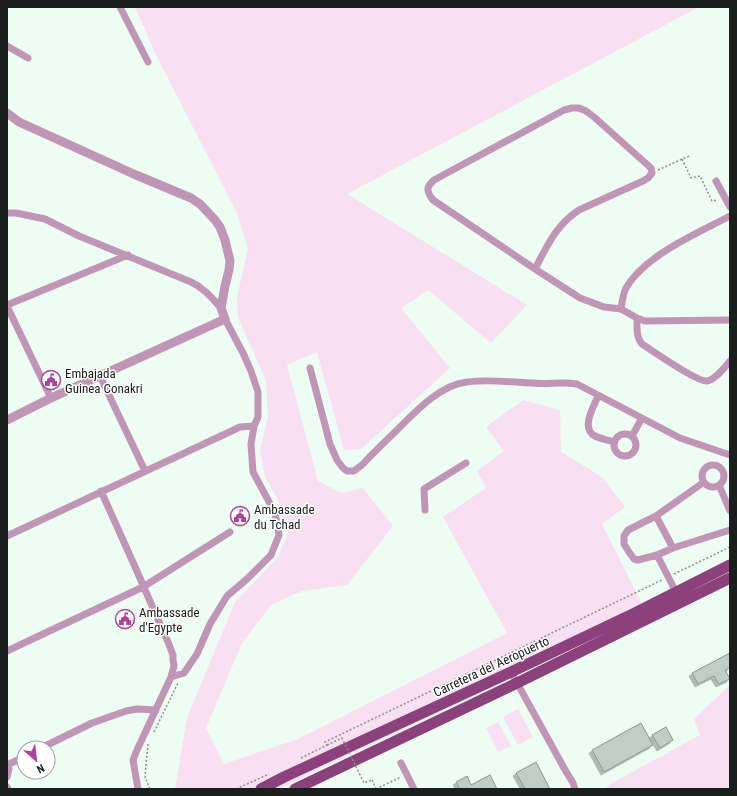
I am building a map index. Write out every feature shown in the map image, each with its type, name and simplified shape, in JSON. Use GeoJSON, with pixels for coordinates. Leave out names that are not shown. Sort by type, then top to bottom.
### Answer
{"type":"FeatureCollection","features":[{"type":"Feature","properties":{"kind":"main road","name":"Carretera del Aeropuerto"},"geometry":{"type":"LineString","coordinates":[[262,789],[284,777],[634,614],[730,565]]}},
{"type":"Feature","properties":{"kind":"main road","name":"Carretera del Aeropuerto"},"geometry":{"type":"LineString","coordinates":[[296,789],[517,683],[730,578]]}},
{"type":"Feature","properties":{"kind":"main road"},"geometry":{"type":"LineString","coordinates":[[393,726],[399,739]]}},
{"type":"Feature","properties":{"kind":"street"},"geometry":{"type":"LineString","coordinates":[[120,7],[148,62]]}},
{"type":"Feature","properties":{"kind":"street"},"geometry":{"type":"LineString","coordinates":[[7,46],[28,58]]}},
{"type":"Feature","properties":{"kind":"street"},"geometry":{"type":"LineString","coordinates":[[535,269],[552,236],[571,215],[643,181],[652,173],[651,168],[648,165],[594,117],[579,108],[564,110],[434,180],[429,185],[429,195],[433,200],[535,269],[580,298],[604,308],[621,309],[645,321],[730,320]]}},
{"type":"Feature","properties":{"kind":"street"},"geometry":{"type":"LineString","coordinates":[[7,113],[19,122],[191,198],[200,204],[220,227],[230,261],[230,270],[221,308]]}},
{"type":"Feature","properties":{"kind":"street"},"geometry":{"type":"LineString","coordinates":[[716,181],[730,207]]}},
{"type":"Feature","properties":{"kind":"street"},"geometry":{"type":"LineString","coordinates":[[7,213],[16,213],[45,219],[79,236],[128,255],[197,285],[206,291],[221,308],[225,319],[243,353],[256,388],[258,417],[254,426],[251,444],[253,472],[275,513],[279,535],[271,555],[227,596],[210,624],[197,654],[184,673],[171,677]]}},
{"type":"Feature","properties":{"kind":"street"},"geometry":{"type":"LineString","coordinates":[[621,309],[622,300],[626,289],[635,276],[652,260],[678,242],[730,216]]}},
{"type":"Feature","properties":{"kind":"street"},"geometry":{"type":"LineString","coordinates":[[51,398],[7,305],[128,255]]}},
{"type":"Feature","properties":{"kind":"street"},"geometry":{"type":"LineString","coordinates":[[637,318],[637,336],[642,344],[692,376],[708,381],[713,379],[730,361]]}},
{"type":"Feature","properties":{"kind":"street"},"geometry":{"type":"LineString","coordinates":[[7,420],[51,398],[225,319]]}},
{"type":"Feature","properties":{"kind":"street"},"geometry":{"type":"LineString","coordinates":[[310,368],[330,444],[337,460],[347,471],[354,471],[363,464],[418,409],[441,391],[467,382],[494,381],[541,384],[554,382],[577,384],[680,438],[730,455]]}},
{"type":"Feature","properties":{"kind":"street"},"geometry":{"type":"LineString","coordinates":[[100,376],[145,471]]}},
{"type":"Feature","properties":{"kind":"street"},"geometry":{"type":"LineString","coordinates":[[598,396],[589,420],[588,430],[595,436],[614,442]]}},
{"type":"Feature","properties":{"kind":"street"},"geometry":{"type":"LineString","coordinates":[[632,436],[642,418]]}},
{"type":"Feature","properties":{"kind":"street"},"geometry":{"type":"LineString","coordinates":[[7,536],[240,427],[254,426]]}},
{"type":"Feature","properties":{"kind":"street"},"geometry":{"type":"LineString","coordinates":[[625,433],[634,438],[636,446],[630,455],[623,456],[614,449],[614,442],[618,436],[625,433]]}},
{"type":"Feature","properties":{"kind":"street"},"geometry":{"type":"LineString","coordinates":[[718,466],[719,452]]}},
{"type":"Feature","properties":{"kind":"street"},"geometry":{"type":"LineString","coordinates":[[425,510],[424,489],[466,463]]}},
{"type":"Feature","properties":{"kind":"street"},"geometry":{"type":"LineString","coordinates":[[711,466],[718,466],[722,470],[724,477],[719,485],[709,486],[704,482],[703,475],[705,469],[711,466]]}},
{"type":"Feature","properties":{"kind":"street"},"geometry":{"type":"LineString","coordinates":[[704,482],[656,516],[628,530],[624,536],[624,544],[634,559],[638,560],[730,530],[730,524]]}},
{"type":"Feature","properties":{"kind":"street"},"geometry":{"type":"LineString","coordinates":[[719,485],[730,511]]}},
{"type":"Feature","properties":{"kind":"street"},"geometry":{"type":"LineString","coordinates":[[101,491],[173,655],[174,666],[171,677],[133,760],[138,789]]}},
{"type":"Feature","properties":{"kind":"street"},"geometry":{"type":"LineString","coordinates":[[656,516],[673,548]]}},
{"type":"Feature","properties":{"kind":"street"},"geometry":{"type":"LineString","coordinates":[[7,651],[143,587],[230,532]]}},
{"type":"Feature","properties":{"kind":"street"},"geometry":{"type":"LineString","coordinates":[[657,555],[676,592]]}},
{"type":"Feature","properties":{"kind":"street"},"geometry":{"type":"LineString","coordinates":[[511,672],[575,789]]}},
{"type":"Feature","properties":{"kind":"street"},"geometry":{"type":"LineString","coordinates":[[56,741],[92,723],[126,711],[138,709],[156,710]]}},
{"type":"Feature","properties":{"kind":"street"},"geometry":{"type":"LineString","coordinates":[[401,763],[414,789]]}},
{"type":"Feature","properties":{"kind":"street"},"geometry":{"type":"LineString","coordinates":[[7,764],[9,769],[7,777]]}},
{"type":"Feature","properties":{"kind":"street"},"geometry":{"type":"LineString","coordinates":[[136,778],[142,789]]}},
{"type":"Feature","properties":{"kind":"path"},"geometry":{"type":"LineString","coordinates":[[652,173],[689,156]]}},
{"type":"Feature","properties":{"kind":"path"},"geometry":{"type":"LineString","coordinates":[[682,159],[691,178],[700,176],[712,201],[722,199]]}},
{"type":"Feature","properties":{"kind":"path"},"geometry":{"type":"LineString","coordinates":[[407,775],[376,789],[372,780],[364,783],[342,738],[327,745],[325,742],[629,597],[730,547]]}},
{"type":"Feature","properties":{"kind":"path"},"geometry":{"type":"LineString","coordinates":[[152,736],[184,673]]}},
{"type":"Feature","properties":{"kind":"path"},"geometry":{"type":"LineString","coordinates":[[148,743],[145,777],[150,789]]}},
{"type":"Feature","properties":{"kind":"shaded area"},"geometry":{"type":"Polygon","coordinates":[[[135,7],[699,7],[347,194],[527,305],[491,343],[428,290],[401,308],[450,368],[361,449],[344,450],[317,352],[287,365],[318,481],[342,493],[363,488],[393,526],[347,585],[302,591],[271,605],[242,643],[206,728],[224,764],[298,739],[507,633],[443,517],[486,488],[477,471],[504,451],[486,427],[523,400],[560,410],[561,452],[602,477],[625,507],[602,524],[647,614],[279,789],[175,789],[187,718],[235,602],[278,557],[288,533],[278,500],[265,477],[260,451],[268,416],[266,381],[238,317],[237,297],[248,249],[237,213],[155,53],[135,7]]]}},
{"type":"Feature","properties":{"kind":"shaded area"},"geometry":{"type":"Polygon","coordinates":[[[730,685],[730,789],[604,789],[612,783],[700,735],[694,719],[730,685]]]}},
{"type":"Feature","properties":{"kind":"shaded area"},"geometry":{"type":"Polygon","coordinates":[[[518,709],[533,737],[518,745],[503,717],[518,709]]]}},
{"type":"Feature","properties":{"kind":"shaded area"},"geometry":{"type":"Polygon","coordinates":[[[498,722],[511,746],[498,752],[486,728],[498,722]]]}},
{"type":"Feature","properties":{"kind":"building"},"geometry":{"type":"Polygon","coordinates":[[[730,653],[730,668],[725,670],[730,679],[719,684],[714,676],[698,684],[692,673],[730,653]]]}},
{"type":"Feature","properties":{"kind":"building"},"geometry":{"type":"Polygon","coordinates":[[[641,723],[653,745],[604,772],[592,750],[641,723]]]}},
{"type":"Feature","properties":{"kind":"building"},"geometry":{"type":"Polygon","coordinates":[[[666,727],[673,740],[660,748],[652,735],[666,727]]]}},
{"type":"Feature","properties":{"kind":"building"},"geometry":{"type":"Polygon","coordinates":[[[536,762],[550,789],[525,789],[516,773],[536,762]]]}},
{"type":"Feature","properties":{"kind":"building"},"geometry":{"type":"Polygon","coordinates":[[[490,775],[497,789],[460,789],[456,782],[467,776],[471,785],[490,775]]]}},
{"type":"Feature","properties":{"kind":"place","name":"Embajada Guinea Conakri"},"geometry":{"type":"Point","coordinates":[51,380]}},
{"type":"Feature","properties":{"kind":"place","name":"Ambassade du Tchad"},"geometry":{"type":"Point","coordinates":[240,516]}},
{"type":"Feature","properties":{"kind":"place","name":"Ambassade d'Egypte"},"geometry":{"type":"Point","coordinates":[125,619]}}]}
